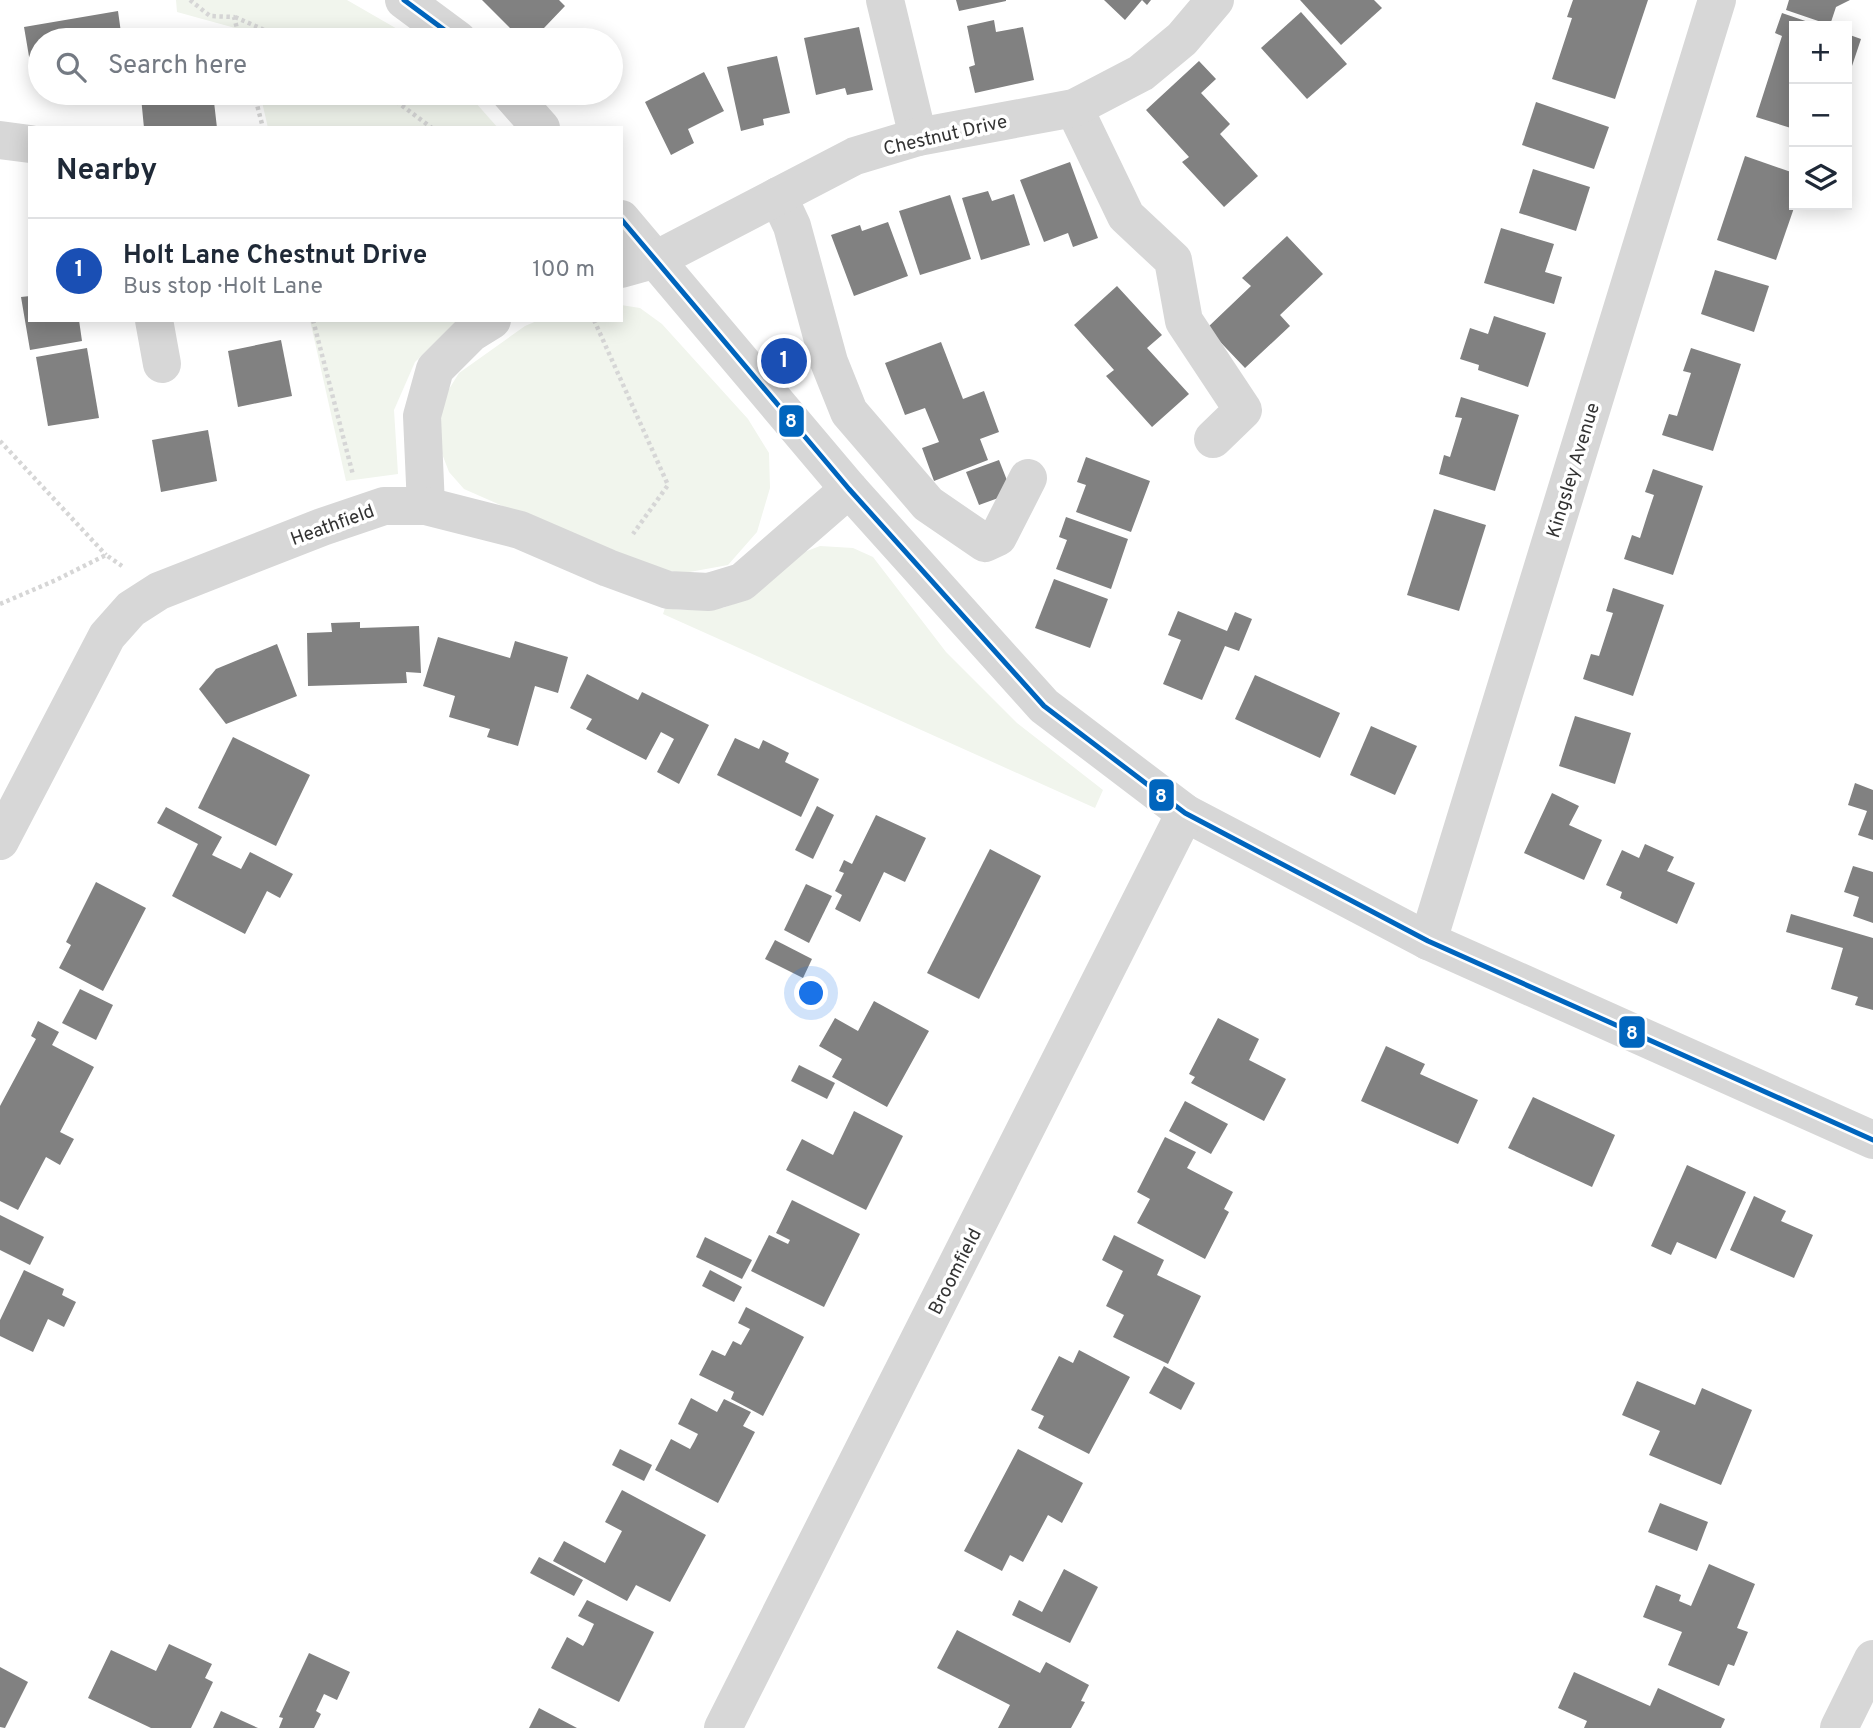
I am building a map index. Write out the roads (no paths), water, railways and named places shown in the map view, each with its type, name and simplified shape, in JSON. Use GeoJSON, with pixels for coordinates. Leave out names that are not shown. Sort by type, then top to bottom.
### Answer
{"type":"FeatureCollection","features":[{"type":"Feature","properties":{"kind":"street"},"geometry":{"type":"LineString","coordinates":[[404,0],[442,28]]}},
{"type":"Feature","properties":{"kind":"street"},"geometry":{"type":"LineString","coordinates":[[885,0],[918,137]]}},
{"type":"Feature","properties":{"kind":"street","name":"Chestnut Drive"},"geometry":{"type":"LineString","coordinates":[[639,264],[855,156],[918,137],[1074,108],[1141,73],[1182,39],[1215,0]]}},
{"type":"Feature","properties":{"kind":"street","name":"Kingsley Avenue"},"geometry":{"type":"LineString","coordinates":[[1428,941],[1717,0]]}},
{"type":"Feature","properties":{"kind":"street"},"geometry":{"type":"LineString","coordinates":[[521,105],[539,126]]}},
{"type":"Feature","properties":{"kind":"street"},"geometry":{"type":"LineString","coordinates":[[1074,108],[1126,216],[1173,260],[1184,321],[1243,410],[1213,439]]}},
{"type":"Feature","properties":{"kind":"street"},"geometry":{"type":"LineString","coordinates":[[0,140],[28,144]]}},
{"type":"Feature","properties":{"kind":"street"},"geometry":{"type":"LineString","coordinates":[[778,196],[792,226],[829,362],[849,412],[928,504],[985,543],[998,537],[1028,478]]}},
{"type":"Feature","properties":{"kind":"street"},"geometry":{"type":"LineString","coordinates":[[623,224],[639,264],[849,489],[1044,706],[1185,813],[1428,941],[1873,1140]]}},
{"type":"Feature","properties":{"kind":"street"},"geometry":{"type":"LineString","coordinates":[[154,322],[162,364]]}},
{"type":"Feature","properties":{"kind":"street"},"geometry":{"type":"LineString","coordinates":[[426,506],[422,416],[435,369],[471,333],[489,322]]}},
{"type":"Feature","properties":{"kind":"street","name":"Heathfield"},"geometry":{"type":"LineString","coordinates":[[0,841],[107,636],[131,609],[159,591],[322,527],[384,506],[426,506],[520,530],[608,568],[668,590],[709,592],[741,582],[849,489]]}},
{"type":"Feature","properties":{"kind":"street","name":"Broomfield"},"geometry":{"type":"LineString","coordinates":[[723,1728],[1185,813]]}},
{"type":"Feature","properties":{"kind":"street"},"geometry":{"type":"LineString","coordinates":[[1839,1728],[1873,1658]]}},
{"type":"Feature","properties":{"kind":"place","name":"Holt Lane Chestnut Drive"},"geometry":{"type":"Point","coordinates":[784,361]}}]}
